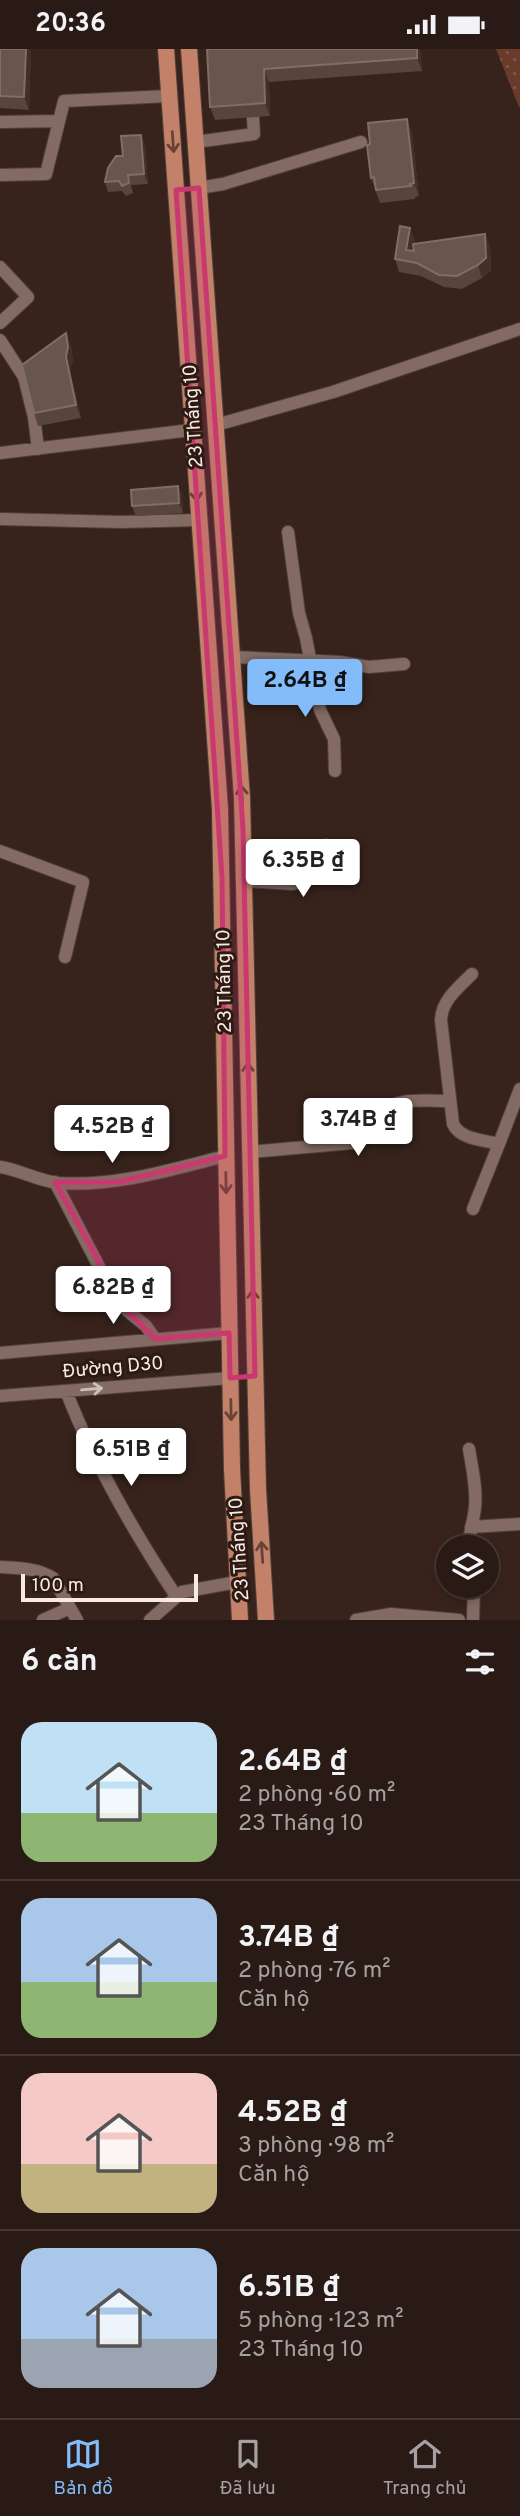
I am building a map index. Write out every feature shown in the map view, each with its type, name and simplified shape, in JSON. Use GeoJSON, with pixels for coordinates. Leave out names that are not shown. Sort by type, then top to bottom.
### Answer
{"type":"FeatureCollection","features":[{"type":"Feature","properties":{"kind":"main road","name":"23 Tháng 10"},"geometry":{"type":"LineString","coordinates":[[166,49],[221,845],[230,1377],[240,1620]]}},
{"type":"Feature","properties":{"kind":"main road","name":"23 Tháng 10"},"geometry":{"type":"LineString","coordinates":[[189,49],[242,797],[258,1489],[266,1620]]}},
{"type":"Feature","properties":{"kind":"main road"},"geometry":{"type":"LineString","coordinates":[[176,190],[199,188]]}},
{"type":"Feature","properties":{"kind":"main road"},"geometry":{"type":"LineString","coordinates":[[191,430],[216,425]]}},
{"type":"Feature","properties":{"kind":"main road"},"geometry":{"type":"LineString","coordinates":[[225,1156],[250,1152]]}},
{"type":"Feature","properties":{"kind":"main road"},"geometry":{"type":"LineString","coordinates":[[229,1332],[254,1331]]}},
{"type":"Feature","properties":{"kind":"main road"},"geometry":{"type":"LineString","coordinates":[[230,1377],[255,1376]]}},
{"type":"Feature","properties":{"kind":"street"},"geometry":{"type":"LineString","coordinates":[[196,142],[254,134],[251,85]]}},
{"type":"Feature","properties":{"kind":"street"},"geometry":{"type":"LineString","coordinates":[[0,175],[46,174],[64,101],[169,96]]}},
{"type":"Feature","properties":{"kind":"street"},"geometry":{"type":"LineString","coordinates":[[0,122],[58,121]]}},
{"type":"Feature","properties":{"kind":"street"},"geometry":{"type":"LineString","coordinates":[[199,188],[223,184],[361,142]]}},
{"type":"Feature","properties":{"kind":"street"},"geometry":{"type":"LineString","coordinates":[[0,267],[28,297],[0,323]]}},
{"type":"Feature","properties":{"kind":"street"},"geometry":{"type":"LineString","coordinates":[[216,425],[333,392],[520,329]]}},
{"type":"Feature","properties":{"kind":"street"},"geometry":{"type":"LineString","coordinates":[[0,340],[24,377],[34,417],[38,449]]}},
{"type":"Feature","properties":{"kind":"street"},"geometry":{"type":"LineString","coordinates":[[0,453],[191,430]]}},
{"type":"Feature","properties":{"kind":"street"},"geometry":{"type":"LineString","coordinates":[[0,519],[121,522],[198,520]]}},
{"type":"Feature","properties":{"kind":"street"},"geometry":{"type":"LineString","coordinates":[[288,532],[297,603],[320,710],[334,739],[335,771]]}},
{"type":"Feature","properties":{"kind":"street"},"geometry":{"type":"LineString","coordinates":[[233,657],[311,660],[369,667],[404,664]]}},
{"type":"Feature","properties":{"kind":"street"},"geometry":{"type":"LineString","coordinates":[[244,881],[293,884],[303,881],[326,845]]}},
{"type":"Feature","properties":{"kind":"street"},"geometry":{"type":"LineString","coordinates":[[0,851],[83,882],[65,957]]}},
{"type":"Feature","properties":{"kind":"street"},"geometry":{"type":"LineString","coordinates":[[472,974],[441,1009],[449,1101],[456,1131],[499,1144]]}},
{"type":"Feature","properties":{"kind":"street"},"geometry":{"type":"LineString","coordinates":[[472,1209],[520,1089]]}},
{"type":"Feature","properties":{"kind":"street"},"geometry":{"type":"LineString","coordinates":[[250,1152],[352,1143],[382,1109],[394,1102],[449,1101]]}},
{"type":"Feature","properties":{"kind":"street"},"geometry":{"type":"LineString","coordinates":[[0,1167],[55,1182],[118,1182],[225,1156]]}},
{"type":"Feature","properties":{"kind":"street"},"geometry":{"type":"LineString","coordinates":[[55,1182],[66,1208],[109,1286],[124,1308],[146,1326],[155,1339]]}},
{"type":"Feature","properties":{"kind":"street","name":"Đường D30"},"geometry":{"type":"LineString","coordinates":[[0,1353],[229,1332]]}},
{"type":"Feature","properties":{"kind":"street","name":"Đường D30"},"geometry":{"type":"LineString","coordinates":[[0,1396],[230,1377]]}},
{"type":"Feature","properties":{"kind":"street"},"geometry":{"type":"LineString","coordinates":[[66,1391],[96,1460],[176,1596]]}},
{"type":"Feature","properties":{"kind":"street"},"geometry":{"type":"LineString","coordinates":[[469,1449],[475,1506],[469,1535]]}},
{"type":"Feature","properties":{"kind":"street"},"geometry":{"type":"LineString","coordinates":[[471,1527],[520,1524]]}},
{"type":"Feature","properties":{"kind":"street"},"geometry":{"type":"LineString","coordinates":[[0,1567],[47,1574],[60,1587],[77,1620]]}},
{"type":"Feature","properties":{"kind":"street"},"geometry":{"type":"LineString","coordinates":[[150,1620],[182,1592],[237,1582]]}},
{"type":"Feature","properties":{"kind":"street"},"geometry":{"type":"LineString","coordinates":[[473,1620],[474,1598]]}},
{"type":"Feature","properties":{"kind":"street"},"geometry":{"type":"LineString","coordinates":[[43,1620],[70,1608]]}},
{"type":"Feature","properties":{"kind":"street"},"geometry":{"type":"LineString","coordinates":[[356,1620],[391,1613],[454,1619]]}},
{"type":"Feature","properties":{"kind":"highlighted area"},"geometry":{"type":"Polygon","coordinates":[[[199,188],[243,829],[255,1376],[230,1378],[229,1333],[155,1339],[124,1308],[55,1182],[118,1182],[225,1156],[222,878],[176,190],[199,188]]]}},
{"type":"Feature","properties":{"kind":"shaded area"},"geometry":{"type":"Polygon","coordinates":[[[496,49],[520,49],[520,107],[519,107],[496,49]]]}},
{"type":"Feature","properties":{"kind":"building"},"geometry":{"type":"Polygon","coordinates":[[[0,49],[26,49],[24,97],[0,96],[0,49]]]}},
{"type":"Feature","properties":{"kind":"building"},"geometry":{"type":"Polygon","coordinates":[[[207,49],[417,49],[417,58],[264,69],[265,103],[210,107],[207,49]]]}},
{"type":"Feature","properties":{"kind":"building"},"geometry":{"type":"Polygon","coordinates":[[[407,119],[414,183],[410,184],[411,186],[376,190],[374,177],[371,178],[367,145],[370,144],[368,123],[407,119]]]}},
{"type":"Feature","properties":{"kind":"building"},"geometry":{"type":"Polygon","coordinates":[[[141,135],[144,174],[128,175],[129,183],[122,186],[119,181],[105,182],[108,168],[116,156],[123,156],[121,136],[141,135]]]}},
{"type":"Feature","properties":{"kind":"building"},"geometry":{"type":"Polygon","coordinates":[[[400,226],[410,228],[406,250],[414,251],[413,244],[485,234],[486,258],[457,276],[439,275],[417,263],[395,259],[400,226]]]}},
{"type":"Feature","properties":{"kind":"building"},"geometry":{"type":"Polygon","coordinates":[[[66,333],[66,357],[76,405],[34,413],[22,365],[66,333]]]}},
{"type":"Feature","properties":{"kind":"building"},"geometry":{"type":"Polygon","coordinates":[[[178,486],[179,503],[132,506],[131,490],[178,486]]]}}]}
